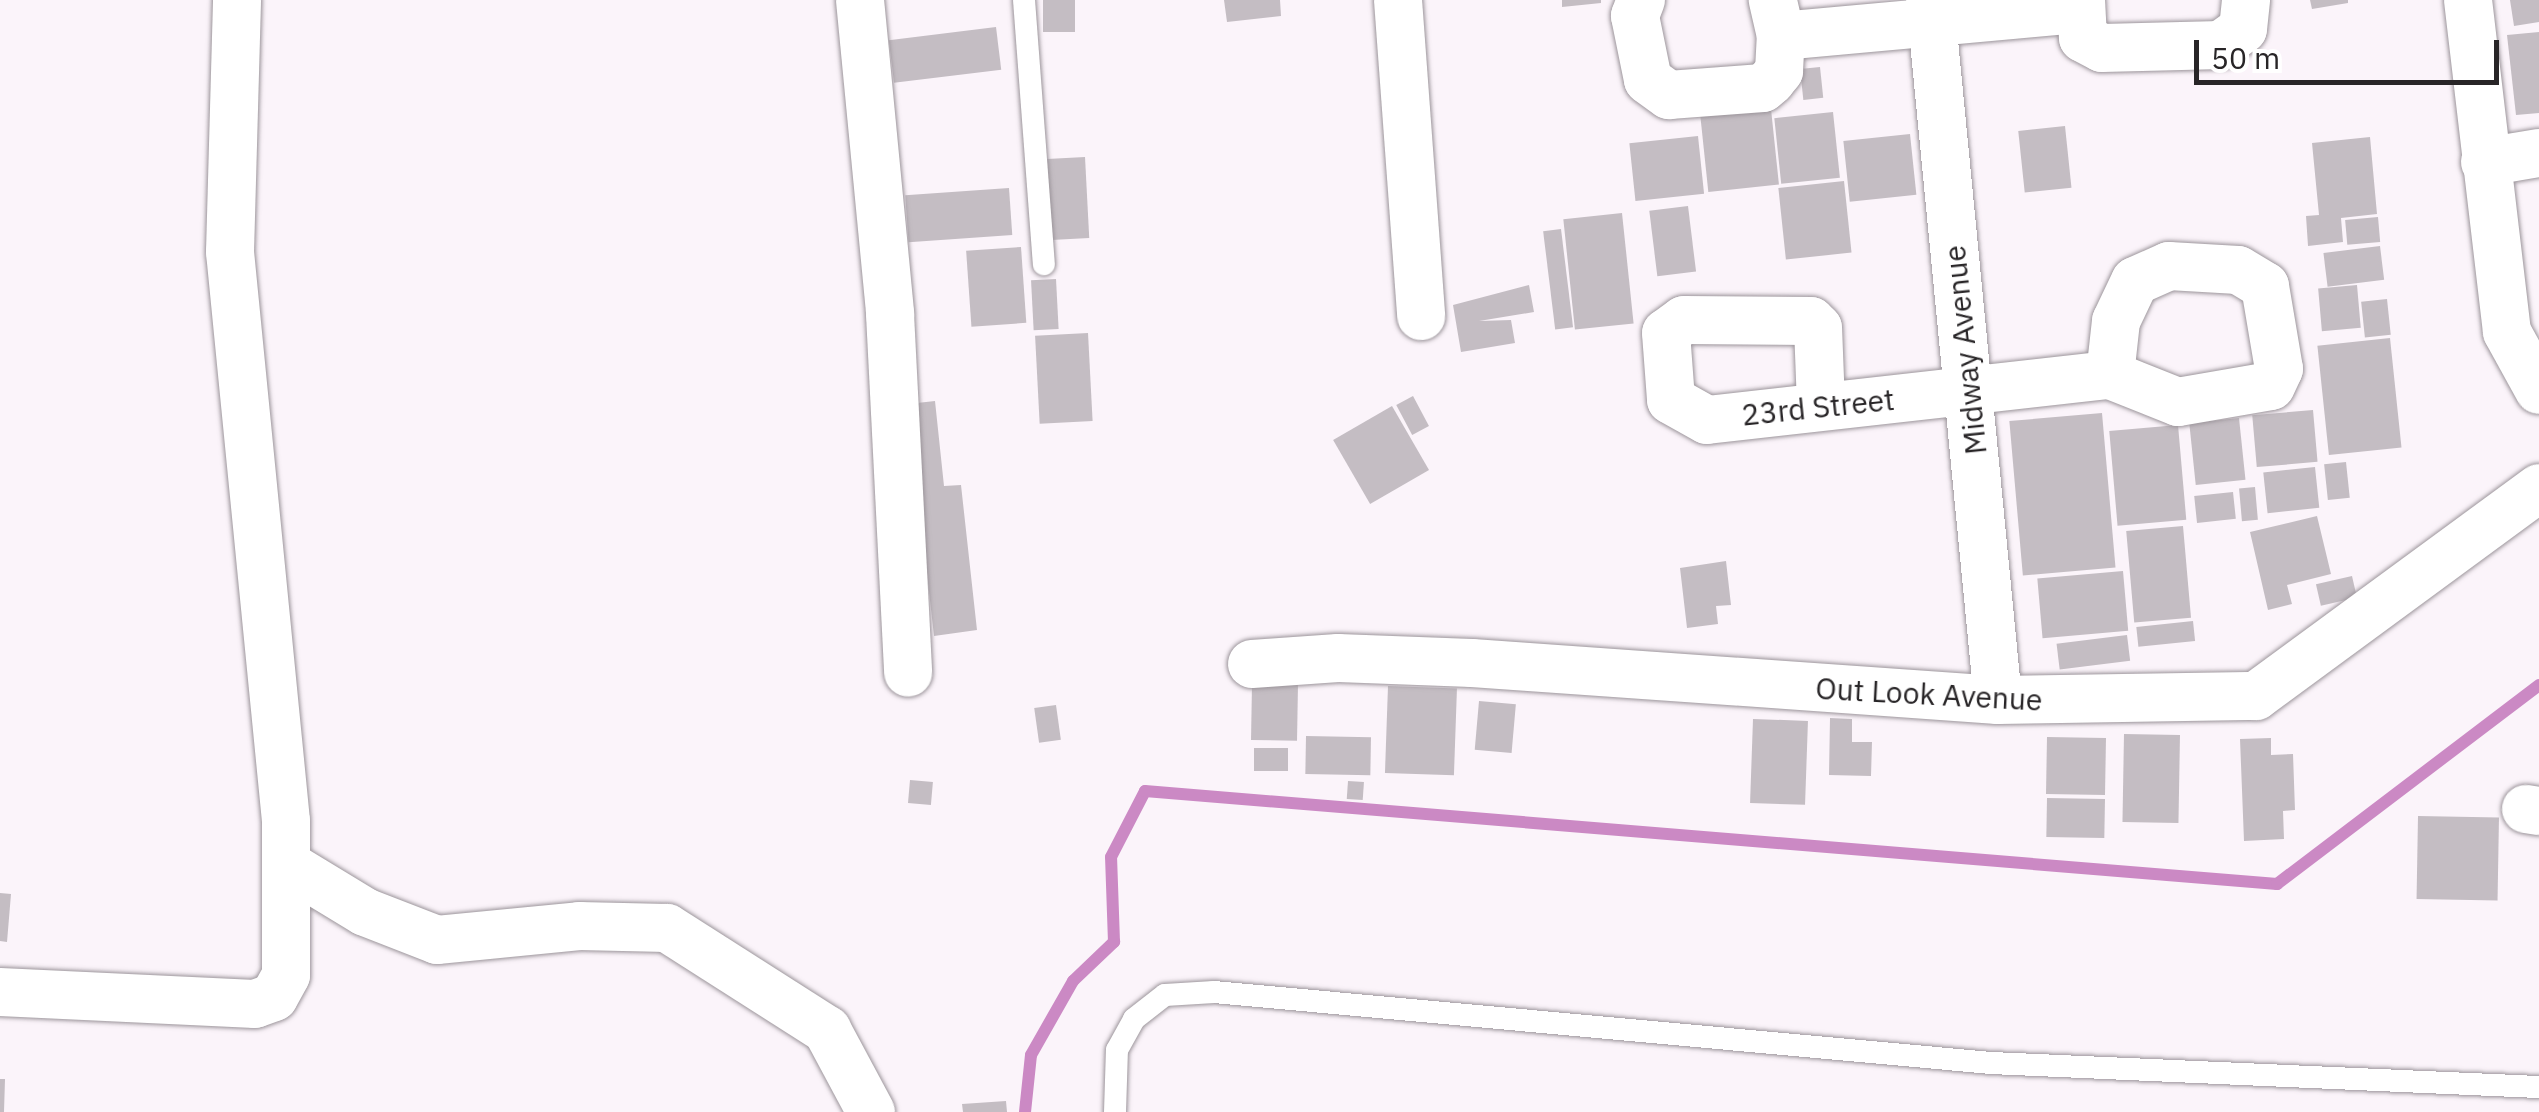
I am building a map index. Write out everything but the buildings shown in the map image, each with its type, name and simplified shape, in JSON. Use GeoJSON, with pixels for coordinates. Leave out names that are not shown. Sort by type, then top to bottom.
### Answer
{"type":"FeatureCollection","features":[{"type":"Feature","properties":{"kind":"street"},"geometry":{"type":"LineString","coordinates":[[0,992],[228,1004],[274,998],[286,975],[286,864],[230,252],[237,0]]}},
{"type":"Feature","properties":{"kind":"street"},"geometry":{"type":"LineString","coordinates":[[860,0],[890,314],[908,674]]}},
{"type":"Feature","properties":{"kind":"street"},"geometry":{"type":"LineString","coordinates":[[1398,0],[1421,316]]}},
{"type":"Feature","properties":{"kind":"street"},"geometry":{"type":"LineString","coordinates":[[1641,0],[1635,16],[1648,80],[1669,95],[1763,88],[1779,71],[1777,18],[2081,5],[2083,38],[2092,46],[2221,45],[2244,29],[2246,0]]}},
{"type":"Feature","properties":{"kind":"street"},"geometry":{"type":"LineString","coordinates":[[2468,0],[2507,332],[2539,390]]}},
{"type":"Feature","properties":{"kind":"street","name":"Midway Avenue"},"geometry":{"type":"LineString","coordinates":[[1931,10],[1998,700]]}},
{"type":"Feature","properties":{"kind":"street"},"geometry":{"type":"LineString","coordinates":[[2485,162],[2539,153]]}},
{"type":"Feature","properties":{"kind":"street"},"geometry":{"type":"LineString","coordinates":[[2169,266],[2238,270],[2265,286],[2279,369],[2270,386],[2178,402],[2110,375],[2116,321],[2135,281],[2169,266]]}},
{"type":"Feature","properties":{"kind":"street","name":"23rd Street"},"geometry":{"type":"LineString","coordinates":[[1821,405],[1818,328],[1801,318],[1684,320],[1666,333],[1671,400],[1707,420],[2110,375]]}},
{"type":"Feature","properties":{"kind":"street","name":"Out Look Avenue"},"geometry":{"type":"LineString","coordinates":[[1252,664],[1338,658],[1472,662],[1998,700],[2256,696],[2539,488]]}},
{"type":"Feature","properties":{"kind":"street"},"geometry":{"type":"LineString","coordinates":[[286,864],[366,912],[436,940],[580,926],[667,928],[827,1030],[846,1054],[871,1112]]}},
{"type":"Feature","properties":{"kind":"lane"},"geometry":{"type":"LineString","coordinates":[[1024,0],[1044,264]]}},
{"type":"Feature","properties":{"kind":"lane"},"geometry":{"type":"LineString","coordinates":[[1115,1112],[1118,1050],[1134,1019],[1165,994],[1214,992],[1991,1063],[2539,1087]]}},
{"type":"Feature","properties":{"kind":"waterway"},"geometry":{"type":"LineString","coordinates":[[1025,1112],[1031,1055],[1073,981],[1114,942],[1111,857],[1145,791],[2277,884],[2539,685]]}}]}
